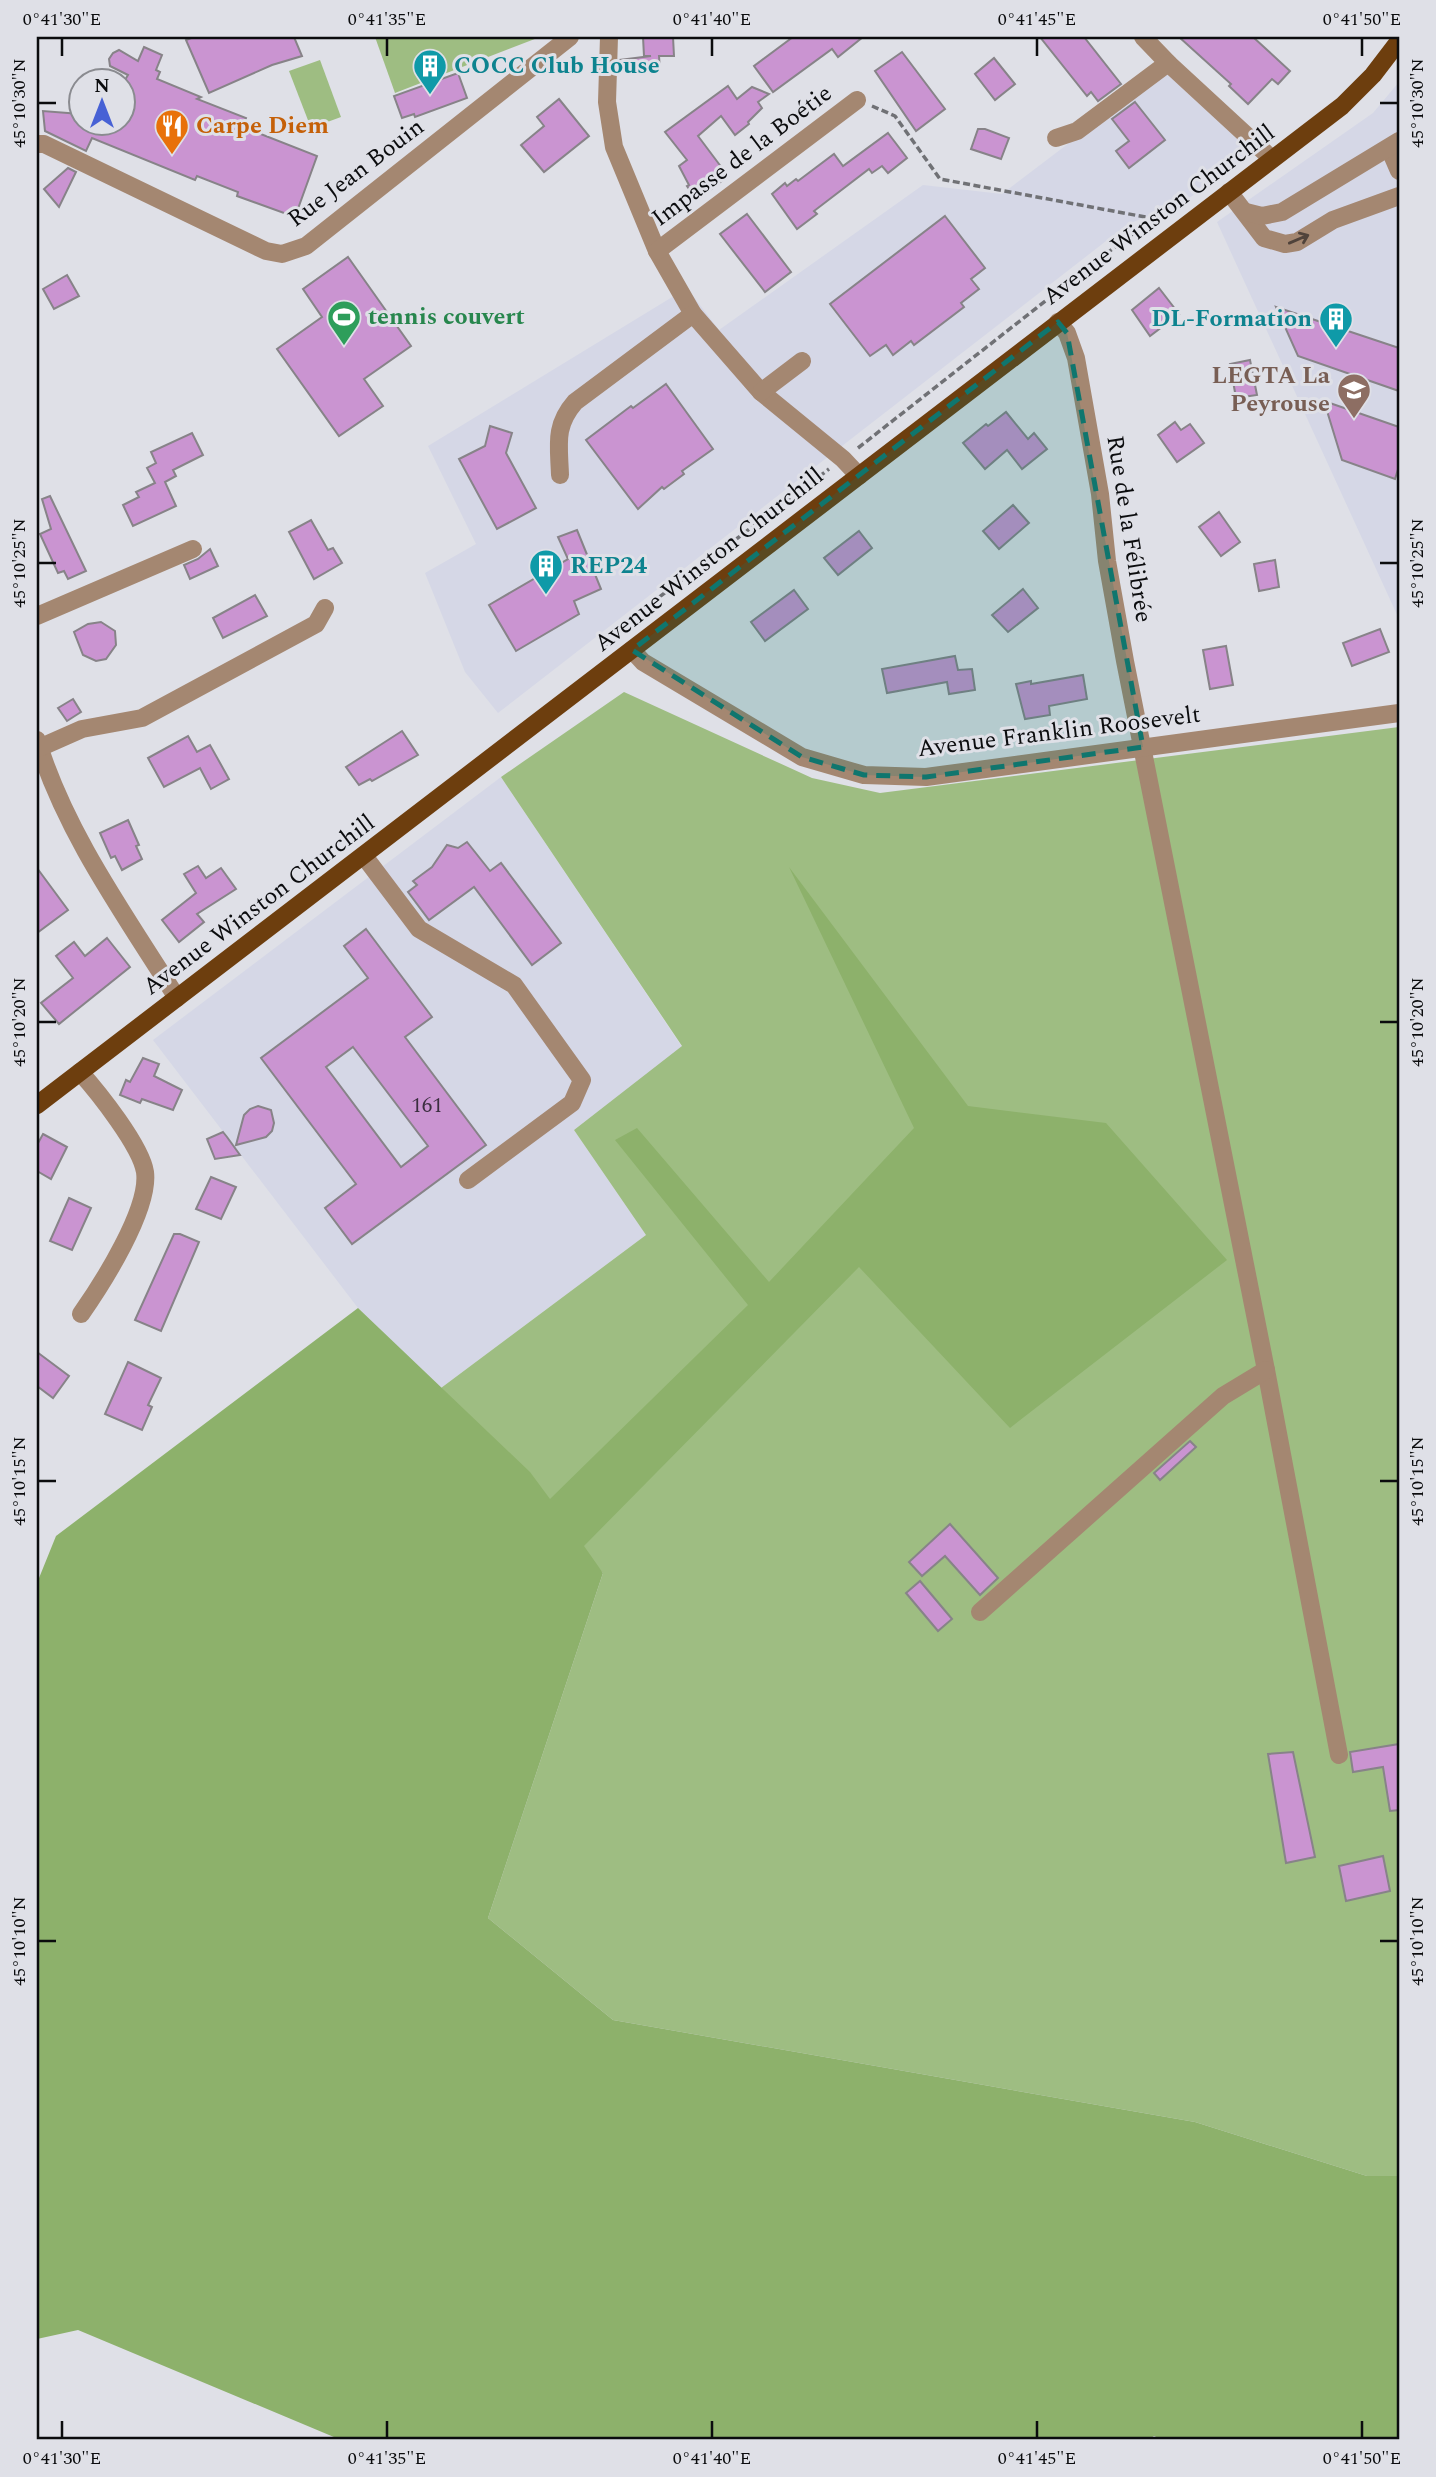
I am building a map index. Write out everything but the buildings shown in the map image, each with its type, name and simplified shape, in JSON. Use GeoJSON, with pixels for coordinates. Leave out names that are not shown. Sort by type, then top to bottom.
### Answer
{"type":"FeatureCollection","features":[{"type":"Feature","properties":{"kind":"main road","name":"Avenue Winston Churchill"},"geometry":{"type":"LineString","coordinates":[[37,1105],[1342,106],[1373,75],[1399,41]]}},
{"type":"Feature","properties":{"kind":"street"},"geometry":{"type":"LineString","coordinates":[[609,37],[607,102],[614,147],[657,251],[693,314],[761,392],[843,459],[859,476]]}},
{"type":"Feature","properties":{"kind":"street"},"geometry":{"type":"LineString","coordinates":[[1143,37],[1272,159]]}},
{"type":"Feature","properties":{"kind":"street","name":"Rue Jean Bouin"},"geometry":{"type":"LineString","coordinates":[[37,144],[44,144],[266,251],[282,254],[306,246],[564,39]]}},
{"type":"Feature","properties":{"kind":"street"},"geometry":{"type":"LineString","coordinates":[[1056,138],[1077,131],[1168,63]]}},
{"type":"Feature","properties":{"kind":"street","name":"Impasse de la Boétie"},"geometry":{"type":"LineString","coordinates":[[657,251],[857,100]]}},
{"type":"Feature","properties":{"kind":"street"},"geometry":{"type":"LineString","coordinates":[[37,132],[37,144]]}},
{"type":"Feature","properties":{"kind":"street"},"geometry":{"type":"LineString","coordinates":[[1246,212],[1262,216],[1282,212],[1396,147],[1399,171]]}},
{"type":"Feature","properties":{"kind":"street"},"geometry":{"type":"LineString","coordinates":[[1229,192],[1265,238],[1285,244],[1297,242],[1333,220],[1399,196]]}},
{"type":"Feature","properties":{"kind":"street"},"geometry":{"type":"LineString","coordinates":[[560,475],[558,431],[564,414],[575,402],[693,314]]}},
{"type":"Feature","properties":{"kind":"street","name":"Rue de la Félibrée"},"geometry":{"type":"LineString","coordinates":[[1058,322],[1067,333],[1076,358],[1100,494],[1107,561],[1339,1755]]}},
{"type":"Feature","properties":{"kind":"street"},"geometry":{"type":"LineString","coordinates":[[761,392],[802,361]]}},
{"type":"Feature","properties":{"kind":"street"},"geometry":{"type":"LineString","coordinates":[[37,616],[193,549]]}},
{"type":"Feature","properties":{"kind":"street"},"geometry":{"type":"LineString","coordinates":[[177,998],[73,831],[50,782],[38,744],[82,729],[142,718],[316,624],[325,608]]}},
{"type":"Feature","properties":{"kind":"street","name":"Avenue Franklin Roosevelt"},"geometry":{"type":"LineString","coordinates":[[632,650],[643,662],[802,758],[864,775],[926,777],[1399,713]]}},
{"type":"Feature","properties":{"kind":"street"},"geometry":{"type":"LineString","coordinates":[[364,856],[419,929],[514,985],[582,1080],[572,1102],[468,1180]]}},
{"type":"Feature","properties":{"kind":"street"},"geometry":{"type":"LineString","coordinates":[[80,1072],[131,1140],[141,1157],[146,1174],[140,1207],[111,1272],[82,1314]]}},
{"type":"Feature","properties":{"kind":"street"},"geometry":{"type":"LineString","coordinates":[[980,1612],[1223,1396],[1266,1370]]}},
{"type":"Feature","properties":{"kind":"path"},"geometry":{"type":"LineString","coordinates":[[857,100],[895,116],[940,179],[1156,219]]}},
{"type":"Feature","properties":{"kind":"path"},"geometry":{"type":"LineString","coordinates":[[607,670],[605,648],[617,629],[843,459],[1146,224],[1178,209]]}},
{"type":"Feature","properties":{"kind":"highlighted area"},"geometry":{"type":"Polygon","coordinates":[[[1058,322],[1067,333],[1143,747],[926,777],[864,775],[802,757],[632,650],[1058,322]]]}},
{"type":"Feature","properties":{"kind":"shaded area"},"geometry":{"type":"Polygon","coordinates":[[[1164,71],[1251,152],[1184,202],[1128,224],[498,713],[465,672],[425,573],[476,544],[428,446],[687,288],[719,330],[923,185],[1002,194],[1164,71]]]}},
{"type":"Feature","properties":{"kind":"shaded area","name":"LEGTA La Peyrouse"},"geometry":{"type":"Polygon","coordinates":[[[1399,82],[1399,619],[1217,222],[1373,113],[1399,82]]]}},
{"type":"Feature","properties":{"kind":"shaded area"},"geometry":{"type":"Polygon","coordinates":[[[501,777],[682,1047],[574,1130],[646,1235],[441,1388],[358,1308],[153,1040],[501,777]]]}},
{"type":"Feature","properties":{"kind":"green space"},"geometry":{"type":"Polygon","coordinates":[[[375,37],[540,37],[395,93],[375,37]]]}},
{"type":"Feature","properties":{"kind":"green space"},"geometry":{"type":"Polygon","coordinates":[[[320,60],[341,117],[311,128],[289,71],[320,60]]]}},
{"type":"Feature","properties":{"kind":"green space"},"geometry":{"type":"Polygon","coordinates":[[[624,692],[812,778],[880,793],[1399,727],[1399,2176],[1367,2176],[1195,2122],[613,2020],[488,1918],[603,1573],[441,1388],[646,1235],[574,1130],[682,1046],[501,777],[624,692]]]}},
{"type":"Feature","properties":{"kind":"green space"},"geometry":{"type":"Polygon","coordinates":[[[789,867],[968,1106],[1106,1123],[1227,1260],[1010,1428],[859,1267],[584,1546],[603,1573],[488,1918],[613,2020],[1195,2122],[1367,2176],[1399,2176],[1399,2440],[1163,2440],[1154,2436],[1148,2440],[341,2440],[78,2330],[37,2339],[37,1583],[56,1536],[358,1308],[530,1472],[550,1499],[748,1305],[615,1140],[637,1128],[769,1282],[914,1128],[789,867]]]}},
{"type":"Feature","properties":{"kind":"place","name":"COCC Club House"},"geometry":{"type":"Point","coordinates":[430,96]}},
{"type":"Feature","properties":{"kind":"place","name":"Carpe Diem"},"geometry":{"type":"Point","coordinates":[172,156]}},
{"type":"Feature","properties":{"kind":"place","name":"tennis couvert"},"geometry":{"type":"Point","coordinates":[344,347]}},
{"type":"Feature","properties":{"kind":"place","name":"DL-Formation"},"geometry":{"type":"Point","coordinates":[1336,349]}},
{"type":"Feature","properties":{"kind":"place","name":"LEGTA La Peyrouse"},"geometry":{"type":"Point","coordinates":[1354,420]}},
{"type":"Feature","properties":{"kind":"place","name":"REP24"},"geometry":{"type":"Point","coordinates":[546,596]}}]}
